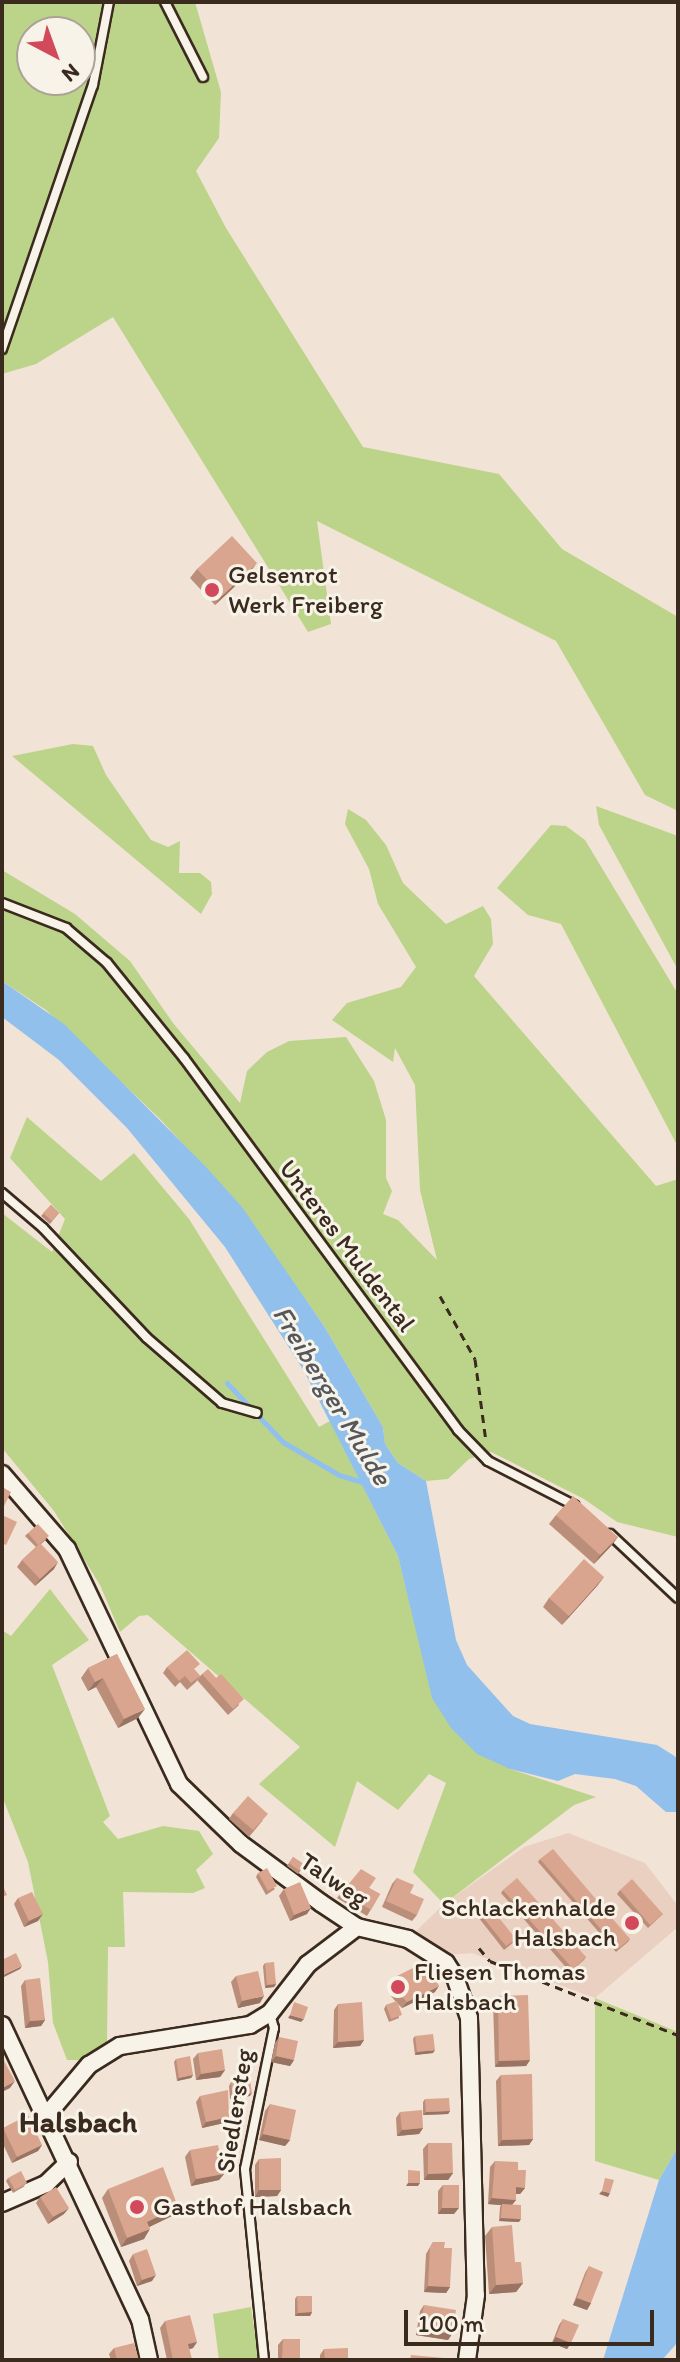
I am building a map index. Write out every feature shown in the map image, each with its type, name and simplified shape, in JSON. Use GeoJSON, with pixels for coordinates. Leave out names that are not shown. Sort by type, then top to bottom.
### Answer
{"type":"FeatureCollection","features":[{"type":"Feature","properties":{"kind":"street","name":"Talweg"},"geometry":{"type":"LineString","coordinates":[[2,1474],[67,1549],[179,1784],[241,1844],[357,1927],[408,1939],[446,1963],[469,2018],[476,2295],[467,2360]]}},
{"type":"Feature","properties":{"kind":"street"},"geometry":{"type":"LineString","coordinates":[[270,2013],[308,1964],[357,1927]]}},
{"type":"Feature","properties":{"kind":"street","name":"Siedlersteg"},"geometry":{"type":"LineString","coordinates":[[46,2116],[89,2065],[120,2046],[250,2025],[270,2013]]}},
{"type":"Feature","properties":{"kind":"street"},"geometry":{"type":"LineString","coordinates":[[2,2025],[69,2162],[140,2319],[149,2360]]}},
{"type":"Feature","properties":{"kind":"street"},"geometry":{"type":"LineString","coordinates":[[2,2203],[46,2184],[69,2162]]}},
{"type":"Feature","properties":{"kind":"lane"},"geometry":{"type":"LineString","coordinates":[[2,349],[93,85],[109,2]]}},
{"type":"Feature","properties":{"kind":"lane"},"geometry":{"type":"LineString","coordinates":[[165,2],[203,77]]}},
{"type":"Feature","properties":{"kind":"lane","name":"Unteres Muldental"},"geometry":{"type":"LineString","coordinates":[[2,903],[66,928],[136,994],[458,1430],[488,1461],[581,1511]]}},
{"type":"Feature","properties":{"kind":"lane"},"geometry":{"type":"LineString","coordinates":[[2,1193],[64,1248],[147,1338],[222,1403],[257,1413]]}},
{"type":"Feature","properties":{"kind":"lane"},"geometry":{"type":"LineString","coordinates":[[599,1524],[678,1598]]}},
{"type":"Feature","properties":{"kind":"lane","name":"Siedlersteg"},"geometry":{"type":"LineString","coordinates":[[264,2360],[245,2169],[274,2028],[270,2013]]}},
{"type":"Feature","properties":{"kind":"path"},"geometry":{"type":"LineString","coordinates":[[440,1296],[475,1359],[488,1461]]}},
{"type":"Feature","properties":{"kind":"path"},"geometry":{"type":"LineString","coordinates":[[479,1948],[490,1961],[678,2035]]}},
{"type":"Feature","properties":{"kind":"shaded area"},"geometry":{"type":"Polygon","coordinates":[[[568,1833],[645,1863],[678,1906],[678,1927],[595,1998],[472,1953],[435,1956],[408,1939],[444,1904],[524,1847],[568,1833]]]}},
{"type":"Feature","properties":{"kind":"green space"},"geometry":{"type":"Polygon","coordinates":[[[2,2],[195,2],[221,92],[219,138],[196,171],[226,228],[363,447],[499,474],[562,549],[678,617],[678,811],[645,795],[556,641],[317,521],[331,624],[308,632],[113,317],[36,364],[2,374],[2,2]]]}},
{"type":"Feature","properties":{"kind":"green space"},"geometry":{"type":"Polygon","coordinates":[[[73,744],[93,746],[106,775],[151,840],[168,847],[180,841],[179,873],[200,873],[211,882],[212,894],[201,914],[12,756],[73,744]]]}},
{"type":"Feature","properties":{"kind":"green space"},"geometry":{"type":"Polygon","coordinates":[[[596,806],[678,836],[678,970],[599,825],[596,806]]]}},
{"type":"Feature","properties":{"kind":"green space"},"geometry":{"type":"Polygon","coordinates":[[[348,809],[366,820],[386,845],[403,883],[446,924],[483,906],[491,919],[493,944],[474,976],[656,1186],[678,1179],[678,1537],[617,1522],[584,1499],[491,1452],[469,1459],[448,1479],[426,1481],[398,1463],[385,1444],[383,1427],[324,1326],[241,1207],[159,1118],[46,1010],[2,981],[2,870],[75,914],[130,961],[173,1023],[240,1103],[247,1071],[267,1052],[289,1041],[346,1037],[374,1081],[386,1120],[386,1178],[392,1191],[383,1214],[398,1220],[437,1260],[420,1190],[415,1085],[395,1048],[393,1062],[332,1020],[347,1003],[401,987],[416,967],[378,904],[369,869],[345,824],[348,809]]]}},
{"type":"Feature","properties":{"kind":"green space"},"geometry":{"type":"Polygon","coordinates":[[[551,825],[566,826],[585,840],[678,994],[678,1147],[561,924],[528,915],[497,888],[551,825]]]}},
{"type":"Feature","properties":{"kind":"green space"},"geometry":{"type":"Polygon","coordinates":[[[27,1117],[101,1181],[134,1153],[189,1219],[319,1427],[330,1421],[398,1556],[417,1632],[510,1769],[596,1797],[574,1805],[444,1904],[413,1872],[446,1783],[429,1774],[398,1810],[357,1781],[335,1847],[259,1784],[300,1747],[148,1615],[139,1616],[120,1632],[100,1585],[54,1511],[2,1448],[2,1213],[52,1252],[65,1219],[10,1158],[27,1117]]]}},
{"type":"Feature","properties":{"kind":"green space"},"geometry":{"type":"Polygon","coordinates":[[[50,1589],[89,1640],[52,1665],[110,1816],[103,1822],[118,1839],[163,1826],[199,1831],[213,1854],[196,1870],[205,1888],[193,1893],[123,1892],[125,1947],[108,1947],[107,2044],[79,2060],[67,2060],[53,2023],[48,1962],[28,1862],[2,1796],[2,1630],[11,1636],[50,1589]]]}},
{"type":"Feature","properties":{"kind":"green space"},"geometry":{"type":"Polygon","coordinates":[[[595,1998],[678,2032],[678,2147],[659,2180],[595,2161],[595,1998]]]}},
{"type":"Feature","properties":{"kind":"green space"},"geometry":{"type":"Polygon","coordinates":[[[251,2307],[259,2360],[219,2360],[213,2314],[251,2307]]]}},
{"type":"Feature","properties":{"kind":"water","name":"Freiberger Mulde"},"geometry":{"type":"Polygon","coordinates":[[[2,981],[64,1024],[206,1167],[242,1207],[324,1326],[383,1427],[385,1444],[398,1463],[426,1481],[456,1640],[467,1665],[513,1716],[530,1724],[657,1745],[673,1755],[678,1759],[678,1812],[666,1812],[636,1786],[615,1779],[575,1774],[558,1781],[510,1769],[477,1754],[451,1728],[432,1698],[398,1556],[304,1371],[225,1247],[127,1128],[59,1060],[2,1017],[2,981]]]}},
{"type":"Feature","properties":{"kind":"water"},"geometry":{"type":"Polygon","coordinates":[[[678,2147],[678,2342],[662,2360],[603,2360],[659,2180],[678,2147]]]}},
{"type":"Feature","properties":{"kind":"building"},"geometry":{"type":"Polygon","coordinates":[[[232,536],[257,563],[222,596],[197,569],[232,536]]]}},
{"type":"Feature","properties":{"kind":"building"},"geometry":{"type":"Polygon","coordinates":[[[51,1205],[59,1213],[52,1221],[43,1213],[51,1205]]]}},
{"type":"Feature","properties":{"kind":"building"},"geometry":{"type":"Polygon","coordinates":[[[2,1487],[11,1492],[3,1508],[2,1507],[2,1487]]]}},
{"type":"Feature","properties":{"kind":"building"},"geometry":{"type":"Polygon","coordinates":[[[573,1496],[618,1537],[600,1555],[556,1515],[573,1496]]]}},
{"type":"Feature","properties":{"kind":"building"},"geometry":{"type":"Polygon","coordinates":[[[2,1515],[17,1522],[6,1545],[2,1543],[2,1515]]]}},
{"type":"Feature","properties":{"kind":"building"},"geometry":{"type":"Polygon","coordinates":[[[38,1524],[49,1536],[38,1545],[28,1533],[38,1524]]]}},
{"type":"Feature","properties":{"kind":"building"},"geometry":{"type":"Polygon","coordinates":[[[40,1543],[58,1562],[40,1579],[22,1560],[40,1543]]]}},
{"type":"Feature","properties":{"kind":"building"},"geometry":{"type":"Polygon","coordinates":[[[584,1559],[604,1577],[569,1616],[549,1598],[584,1559]]]}},
{"type":"Feature","properties":{"kind":"building"},"geometry":{"type":"Polygon","coordinates":[[[187,1650],[200,1664],[194,1669],[200,1676],[191,1683],[185,1676],[179,1681],[167,1667],[187,1650]]]}},
{"type":"Feature","properties":{"kind":"building"},"geometry":{"type":"Polygon","coordinates":[[[117,1654],[145,1709],[124,1719],[103,1678],[95,1682],[88,1668],[117,1654]]]}},
{"type":"Feature","properties":{"kind":"building"},"geometry":{"type":"Polygon","coordinates":[[[208,1669],[216,1678],[221,1674],[244,1699],[233,1709],[202,1674],[208,1669]]]}},
{"type":"Feature","properties":{"kind":"building"},"geometry":{"type":"Polygon","coordinates":[[[248,1796],[268,1814],[253,1830],[233,1813],[248,1796]]]}},
{"type":"Feature","properties":{"kind":"building"},"geometry":{"type":"Polygon","coordinates":[[[553,1849],[630,1939],[618,1949],[540,1859],[553,1849]]]}},
{"type":"Feature","properties":{"kind":"building"},"geometry":{"type":"Polygon","coordinates":[[[293,1857],[305,1865],[300,1871],[289,1863],[293,1857]]]}},
{"type":"Feature","properties":{"kind":"building"},"geometry":{"type":"Polygon","coordinates":[[[267,1868],[277,1886],[268,1891],[258,1873],[267,1868]]]}},
{"type":"Feature","properties":{"kind":"building"},"geometry":{"type":"Polygon","coordinates":[[[361,1869],[376,1878],[369,1888],[380,1894],[371,1910],[342,1892],[361,1869]]]}},
{"type":"Feature","properties":{"kind":"building"},"geometry":{"type":"Polygon","coordinates":[[[397,1878],[414,1885],[410,1893],[424,1899],[417,1915],[386,1901],[397,1878]]]}},
{"type":"Feature","properties":{"kind":"building"},"geometry":{"type":"Polygon","coordinates":[[[517,1878],[586,1957],[573,1969],[503,1890],[517,1878]]]}},
{"type":"Feature","properties":{"kind":"building"},"geometry":{"type":"Polygon","coordinates":[[[632,1879],[663,1914],[650,1925],[620,1890],[632,1879]]]}},
{"type":"Feature","properties":{"kind":"building"},"geometry":{"type":"Polygon","coordinates":[[[300,1882],[311,1908],[294,1915],[284,1889],[300,1882]]]}},
{"type":"Feature","properties":{"kind":"building"},"geometry":{"type":"Polygon","coordinates":[[[32,1892],[43,1914],[29,1921],[18,1898],[32,1892]]]}},
{"type":"Feature","properties":{"kind":"building"},"geometry":{"type":"Polygon","coordinates":[[[487,1903],[516,1939],[506,1946],[477,1910],[487,1903]]]}},
{"type":"Feature","properties":{"kind":"building"},"geometry":{"type":"Polygon","coordinates":[[[16,1953],[22,1966],[3,1975],[2,1960],[16,1953]]]}},
{"type":"Feature","properties":{"kind":"building"},"geometry":{"type":"Polygon","coordinates":[[[427,1961],[439,1986],[407,2002],[396,1990],[400,1988],[395,1977],[427,1961]]]}},
{"type":"Feature","properties":{"kind":"building"},"geometry":{"type":"Polygon","coordinates":[[[274,1962],[276,1984],[267,1985],[265,1963],[274,1962]]]}},
{"type":"Feature","properties":{"kind":"building"},"geometry":{"type":"Polygon","coordinates":[[[258,1971],[264,1996],[242,2001],[236,1976],[258,1971]]]}},
{"type":"Feature","properties":{"kind":"building"},"geometry":{"type":"Polygon","coordinates":[[[40,1978],[45,2020],[30,2021],[25,1980],[40,1978]]]}},
{"type":"Feature","properties":{"kind":"building"},"geometry":{"type":"Polygon","coordinates":[[[528,1995],[530,2060],[499,2061],[498,1996],[528,1995]]]}},
{"type":"Feature","properties":{"kind":"building"},"geometry":{"type":"Polygon","coordinates":[[[397,2001],[402,2015],[391,2019],[386,2005],[397,2001]]]}},
{"type":"Feature","properties":{"kind":"building"},"geometry":{"type":"Polygon","coordinates":[[[294,2002],[308,2007],[304,2019],[290,2015],[294,2002]]]}},
{"type":"Feature","properties":{"kind":"building"},"geometry":{"type":"Polygon","coordinates":[[[362,2002],[364,2040],[338,2042],[338,2004],[362,2002]]]}},
{"type":"Feature","properties":{"kind":"building"},"geometry":{"type":"Polygon","coordinates":[[[433,2034],[435,2050],[417,2052],[415,2036],[433,2034]]]}},
{"type":"Feature","properties":{"kind":"building"},"geometry":{"type":"Polygon","coordinates":[[[279,2037],[298,2041],[294,2060],[276,2056],[279,2037]]]}},
{"type":"Feature","properties":{"kind":"building"},"geometry":{"type":"Polygon","coordinates":[[[222,2049],[225,2070],[201,2074],[198,2053],[222,2049]]]}},
{"type":"Feature","properties":{"kind":"building"},"geometry":{"type":"Polygon","coordinates":[[[190,2056],[193,2075],[179,2078],[176,2059],[190,2056]]]}},
{"type":"Feature","properties":{"kind":"building"},"geometry":{"type":"Polygon","coordinates":[[[2,2057],[15,2081],[2,2088],[2,2057]]]}},
{"type":"Feature","properties":{"kind":"building"},"geometry":{"type":"Polygon","coordinates":[[[532,2074],[533,2139],[502,2140],[501,2075],[532,2074]]]}},
{"type":"Feature","properties":{"kind":"building"},"geometry":{"type":"Polygon","coordinates":[[[250,2080],[252,2093],[233,2096],[231,2082],[250,2080]]]}},
{"type":"Feature","properties":{"kind":"building"},"geometry":{"type":"Polygon","coordinates":[[[228,2090],[229,2117],[206,2122],[200,2096],[228,2090]]]}},
{"type":"Feature","properties":{"kind":"building"},"geometry":{"type":"Polygon","coordinates":[[[449,2098],[450,2111],[426,2112],[425,2099],[449,2098]]]}},
{"type":"Feature","properties":{"kind":"building"},"geometry":{"type":"Polygon","coordinates":[[[270,2104],[296,2110],[290,2140],[263,2134],[270,2104]]]}},
{"type":"Feature","properties":{"kind":"building"},"geometry":{"type":"Polygon","coordinates":[[[422,2110],[423,2128],[402,2130],[400,2112],[422,2110]]]}},
{"type":"Feature","properties":{"kind":"building"},"geometry":{"type":"Polygon","coordinates":[[[28,2115],[42,2145],[17,2157],[3,2128],[28,2115]]]}},
{"type":"Feature","properties":{"kind":"building"},"geometry":{"type":"Polygon","coordinates":[[[428,2143],[452,2143],[453,2173],[428,2174],[428,2143]]]}},
{"type":"Feature","properties":{"kind":"building"},"geometry":{"type":"Polygon","coordinates":[[[218,2145],[224,2174],[196,2179],[190,2150],[218,2145]]]}},
{"type":"Feature","properties":{"kind":"building"},"geometry":{"type":"Polygon","coordinates":[[[281,2158],[281,2190],[259,2190],[259,2159],[281,2158]]]}},
{"type":"Feature","properties":{"kind":"building"},"geometry":{"type":"Polygon","coordinates":[[[495,2161],[518,2162],[518,2170],[526,2170],[525,2188],[516,2187],[516,2200],[492,2198],[495,2161]]]}},
{"type":"Feature","properties":{"kind":"building","name":"Gasthof Halsbach"},"geometry":{"type":"Polygon","coordinates":[[[163,2167],[178,2207],[147,2222],[150,2229],[127,2238],[108,2189],[163,2167]]]}},
{"type":"Feature","properties":{"kind":"building"},"geometry":{"type":"Polygon","coordinates":[[[408,2170],[420,2171],[420,2183],[408,2183],[408,2170]]]}},
{"type":"Feature","properties":{"kind":"building"},"geometry":{"type":"Polygon","coordinates":[[[21,2171],[27,2183],[15,2190],[8,2178],[21,2171]]]}},
{"type":"Feature","properties":{"kind":"building"},"geometry":{"type":"Polygon","coordinates":[[[605,2178],[614,2180],[610,2193],[602,2191],[605,2178]]]}},
{"type":"Feature","properties":{"kind":"building"},"geometry":{"type":"Polygon","coordinates":[[[443,2185],[459,2185],[459,2208],[442,2208],[443,2185]]]}},
{"type":"Feature","properties":{"kind":"building"},"geometry":{"type":"Polygon","coordinates":[[[56,2187],[69,2208],[53,2217],[40,2197],[56,2187]]]}},
{"type":"Feature","properties":{"kind":"building"},"geometry":{"type":"Polygon","coordinates":[[[502,2204],[521,2205],[521,2219],[501,2218],[502,2204]]]}},
{"type":"Feature","properties":{"kind":"building"},"geometry":{"type":"Polygon","coordinates":[[[512,2225],[515,2262],[521,2262],[523,2283],[496,2285],[492,2227],[512,2225]]]}},
{"type":"Feature","properties":{"kind":"building"},"geometry":{"type":"Polygon","coordinates":[[[433,2242],[445,2242],[444,2248],[452,2248],[450,2287],[428,2286],[430,2247],[433,2242]]]}},
{"type":"Feature","properties":{"kind":"building"},"geometry":{"type":"Polygon","coordinates":[[[147,2249],[156,2275],[142,2280],[133,2254],[147,2249]]]}},
{"type":"Feature","properties":{"kind":"building"},"geometry":{"type":"Polygon","coordinates":[[[589,2266],[603,2272],[591,2303],[577,2298],[589,2266]]]}},
{"type":"Feature","properties":{"kind":"building"},"geometry":{"type":"Polygon","coordinates":[[[297,2296],[312,2296],[312,2312],[298,2313],[297,2296]]]}},
{"type":"Feature","properties":{"kind":"building"},"geometry":{"type":"Polygon","coordinates":[[[424,2305],[456,2310],[452,2334],[420,2329],[424,2305]]]}},
{"type":"Feature","properties":{"kind":"building"},"geometry":{"type":"Polygon","coordinates":[[[190,2315],[197,2342],[188,2344],[192,2359],[173,2360],[165,2321],[190,2315]]]}},
{"type":"Feature","properties":{"kind":"building"},"geometry":{"type":"Polygon","coordinates":[[[563,2319],[579,2325],[571,2343],[556,2337],[563,2319]]]}},
{"type":"Feature","properties":{"kind":"building"},"geometry":{"type":"Polygon","coordinates":[[[283,2339],[300,2339],[300,2360],[282,2360],[283,2339]]]}},
{"type":"Feature","properties":{"kind":"building"},"geometry":{"type":"Polygon","coordinates":[[[134,2343],[139,2360],[117,2360],[114,2348],[134,2343]]]}},
{"type":"Feature","properties":{"kind":"building"},"geometry":{"type":"Polygon","coordinates":[[[348,2348],[348,2360],[325,2360],[324,2349],[348,2348]]]}},
{"type":"Feature","properties":{"kind":"building"},"geometry":{"type":"Polygon","coordinates":[[[411,2355],[444,2358],[444,2360],[410,2360],[411,2355]]]}},
{"type":"Feature","properties":{"kind":"waterway","name":"Freiberger Mulde"},"geometry":{"type":"LineString","coordinates":[[227,1383],[283,1442],[339,1475],[366,1483]]}},
{"type":"Feature","properties":{"kind":"place","name":"Gelsenrot Werk Freiberg"},"geometry":{"type":"Point","coordinates":[212,590]}},
{"type":"Feature","properties":{"kind":"place","name":"Schlackenhalde Halsbach"},"geometry":{"type":"Point","coordinates":[632,1923]}},
{"type":"Feature","properties":{"kind":"place","name":"Fliesen Thomas Halsbach"},"geometry":{"type":"Point","coordinates":[398,1987]}},
{"type":"Feature","properties":{"kind":"place","name":"Gasthof Halsbach"},"geometry":{"type":"Point","coordinates":[137,2207]}},
{"type":"Feature","properties":{"kind":"district","name":"Halsbach"},"geometry":{"type":"Point","coordinates":[78,2122]}}]}
